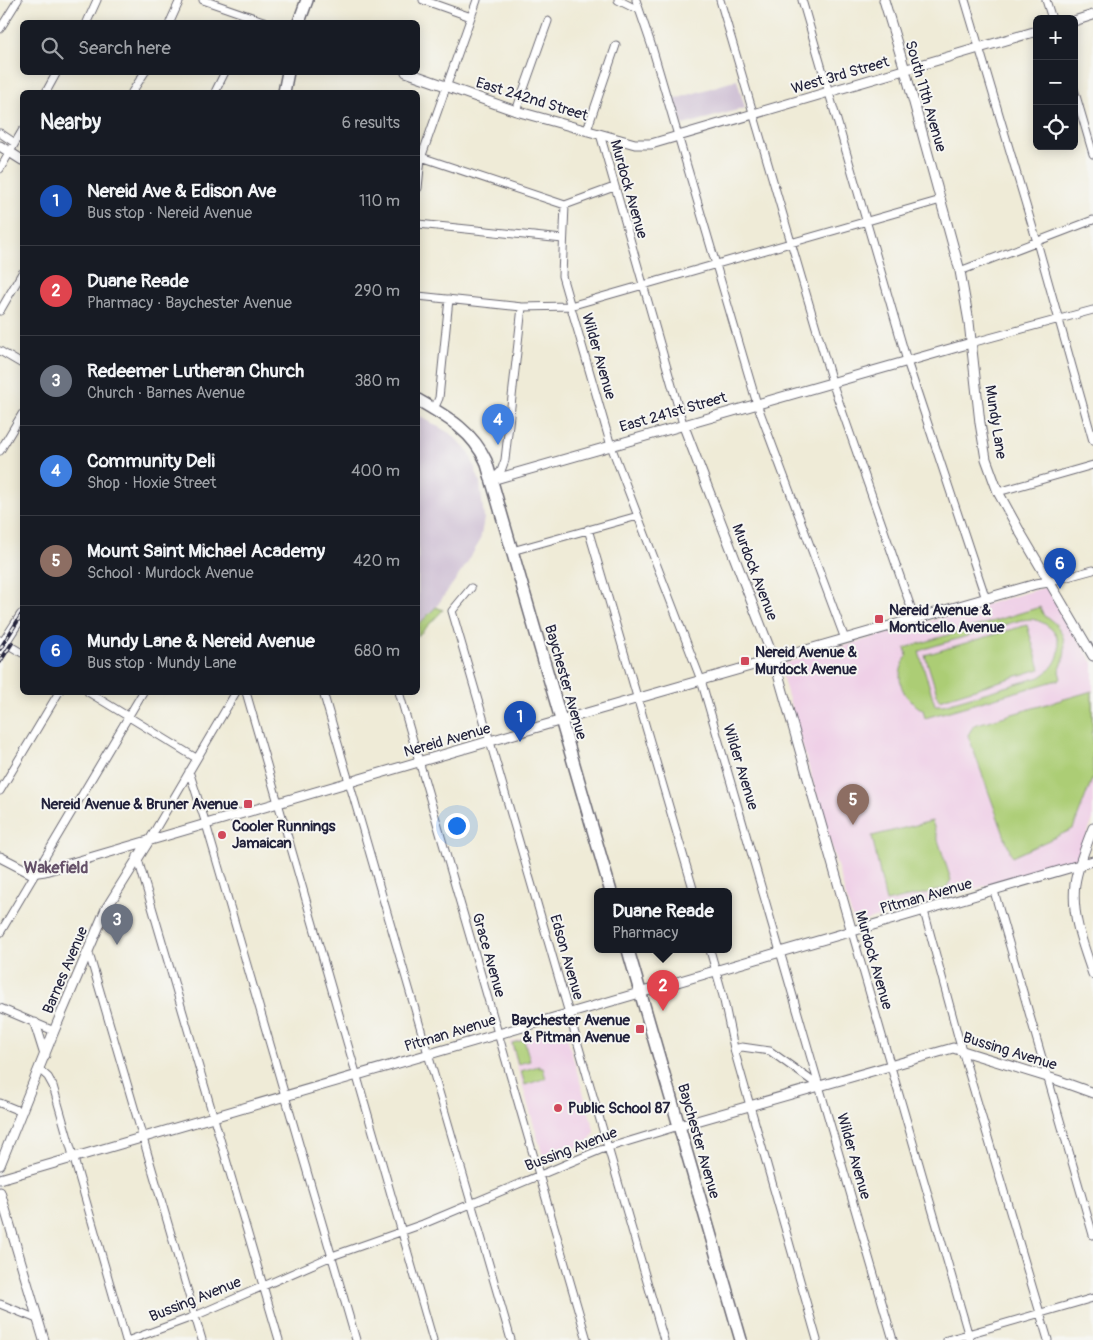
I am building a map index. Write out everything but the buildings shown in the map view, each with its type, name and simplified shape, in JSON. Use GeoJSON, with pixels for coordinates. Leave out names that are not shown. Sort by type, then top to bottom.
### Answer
{"type":"FeatureCollection","features":[{"type":"Feature","properties":{"kind":"main road"},"geometry":{"type":"LineString","coordinates":[[299,20],[307,0]]}},
{"type":"Feature","properties":{"kind":"main road"},"geometry":{"type":"LineString","coordinates":[[284,90],[287,75]]}},
{"type":"Feature","properties":{"kind":"main road"},"geometry":{"type":"LineString","coordinates":[[420,401],[457,424],[471,436],[484,456],[492,480]]}},
{"type":"Feature","properties":{"kind":"main road","name":"Baychester Avenue"},"geometry":{"type":"LineString","coordinates":[[492,480],[610,888]]}},
{"type":"Feature","properties":{"kind":"main road"},"geometry":{"type":"LineString","coordinates":[[2,644],[20,618]]}},
{"type":"Feature","properties":{"kind":"main road","name":"Baychester Avenue"},"geometry":{"type":"LineString","coordinates":[[629,953],[741,1340]]}},
{"type":"Feature","properties":{"kind":"street"},"geometry":{"type":"LineString","coordinates":[[0,29],[18,0]]}},
{"type":"Feature","properties":{"kind":"street"},"geometry":{"type":"LineString","coordinates":[[88,20],[97,0]]}},
{"type":"Feature","properties":{"kind":"street"},"geometry":{"type":"LineString","coordinates":[[171,20],[180,0]]}},
{"type":"Feature","properties":{"kind":"street"},"geometry":{"type":"LineString","coordinates":[[202,0],[215,2],[251,20]]}},
{"type":"Feature","properties":{"kind":"street"},"geometry":{"type":"LineString","coordinates":[[423,0],[471,17]]}},
{"type":"Feature","properties":{"kind":"street"},"geometry":{"type":"LineString","coordinates":[[420,154],[447,87],[477,0]]}},
{"type":"Feature","properties":{"kind":"street"},"geometry":{"type":"LineString","coordinates":[[618,0],[632,7],[637,4],[652,47],[757,404],[845,639]]}},
{"type":"Feature","properties":{"kind":"street"},"geometry":{"type":"LineString","coordinates":[[720,0],[832,382],[915,619]]}},
{"type":"Feature","properties":{"kind":"street"},"geometry":{"type":"LineString","coordinates":[[802,0],[907,360],[986,599]]}},
{"type":"Feature","properties":{"kind":"street","name":"South 11th Avenue"},"geometry":{"type":"LineString","coordinates":[[884,0],[941,200]]}},
{"type":"Feature","properties":{"kind":"street"},"geometry":{"type":"LineString","coordinates":[[965,0],[1093,441]]}},
{"type":"Feature","properties":{"kind":"street"},"geometry":{"type":"LineString","coordinates":[[1046,0],[1051,15]]}},
{"type":"Feature","properties":{"kind":"street"},"geometry":{"type":"LineString","coordinates":[[1078,20],[1093,15]]}},
{"type":"Feature","properties":{"kind":"street"},"geometry":{"type":"LineString","coordinates":[[516,110],[548,21]]}},
{"type":"Feature","properties":{"kind":"street","name":"West 3rd Street"},"geometry":{"type":"LineString","coordinates":[[651,144],[1033,32]]}},
{"type":"Feature","properties":{"kind":"street"},"geometry":{"type":"LineString","coordinates":[[587,130],[616,45]]}},
{"type":"Feature","properties":{"kind":"street"},"geometry":{"type":"LineString","coordinates":[[47,90],[56,75]]}},
{"type":"Feature","properties":{"kind":"street"},"geometry":{"type":"LineString","coordinates":[[133,90],[143,75]]}},
{"type":"Feature","properties":{"kind":"street"},"geometry":{"type":"LineString","coordinates":[[216,90],[224,75]]}},
{"type":"Feature","properties":{"kind":"street","name":"East 242nd Street"},"geometry":{"type":"LineString","coordinates":[[414,75],[516,110],[636,144],[651,144]]}},
{"type":"Feature","properties":{"kind":"street"},"geometry":{"type":"LineString","coordinates":[[1078,103],[1093,154]]}},
{"type":"Feature","properties":{"kind":"street"},"geometry":{"type":"LineString","coordinates":[[0,133],[15,143]]}},
{"type":"Feature","properties":{"kind":"street"},"geometry":{"type":"LineString","coordinates":[[0,169],[2,160],[10,152],[20,134]]}},
{"type":"Feature","properties":{"kind":"street","name":"Murdock Avenue"},"geometry":{"type":"LineString","coordinates":[[600,134],[683,424],[774,660],[969,1337]]}},
{"type":"Feature","properties":{"kind":"street"},"geometry":{"type":"LineString","coordinates":[[0,146],[20,159]]}},
{"type":"Feature","properties":{"kind":"street"},"geometry":{"type":"LineString","coordinates":[[420,157],[564,205],[614,187]]}},
{"type":"Feature","properties":{"kind":"street"},"geometry":{"type":"LineString","coordinates":[[420,296],[522,307],[570,306],[941,200]]}},
{"type":"Feature","properties":{"kind":"street","name":"Mundy Lane"},"geometry":{"type":"LineString","coordinates":[[941,200],[965,294],[986,459],[998,492],[1093,656]]}},
{"type":"Feature","properties":{"kind":"street","name":"Wilder Avenue"},"geometry":{"type":"LineString","coordinates":[[564,205],[562,276],[570,306],[611,446],[701,680],[893,1340]]}},
{"type":"Feature","properties":{"kind":"street"},"geometry":{"type":"LineString","coordinates":[[960,271],[1093,220]]}},
{"type":"Feature","properties":{"kind":"street"},"geometry":{"type":"LineString","coordinates":[[420,224],[563,239]]}},
{"type":"Feature","properties":{"kind":"street"},"geometry":{"type":"LineString","coordinates":[[0,311],[20,276]]}},
{"type":"Feature","properties":{"kind":"street"},"geometry":{"type":"LineString","coordinates":[[434,410],[439,398],[449,300]]}},
{"type":"Feature","properties":{"kind":"street"},"geometry":{"type":"LineString","coordinates":[[492,480],[501,471],[505,460],[522,307]]}},
{"type":"Feature","properties":{"kind":"street"},"geometry":{"type":"LineString","coordinates":[[971,343],[1093,310]]}},
{"type":"Feature","properties":{"kind":"street","name":"East 241st Street"},"geometry":{"type":"LineString","coordinates":[[492,480],[971,343]]}},
{"type":"Feature","properties":{"kind":"street"},"geometry":{"type":"LineString","coordinates":[[0,351],[20,363]]}},
{"type":"Feature","properties":{"kind":"street"},"geometry":{"type":"LineString","coordinates":[[0,451],[20,417]]}},
{"type":"Feature","properties":{"kind":"street"},"geometry":{"type":"LineString","coordinates":[[998,492],[1093,464]]}},
{"type":"Feature","properties":{"kind":"street"},"geometry":{"type":"LineString","coordinates":[[512,551],[638,516]]}},
{"type":"Feature","properties":{"kind":"street"},"geometry":{"type":"LineString","coordinates":[[588,529],[693,888]]}},
{"type":"Feature","properties":{"kind":"street"},"geometry":{"type":"LineString","coordinates":[[1049,582],[1093,570]]}},
{"type":"Feature","properties":{"kind":"street","name":"Nereid Avenue"},"geometry":{"type":"LineString","coordinates":[[37,873],[638,698],[1049,582]]}},
{"type":"Feature","properties":{"kind":"street","name":"Edson Avenue"},"geometry":{"type":"LineString","coordinates":[[471,588],[452,611],[664,1340]]}},
{"type":"Feature","properties":{"kind":"street"},"geometry":{"type":"LineString","coordinates":[[2,644],[20,652]]}},
{"type":"Feature","properties":{"kind":"street"},"geometry":{"type":"LineString","coordinates":[[0,791],[57,695]]}},
{"type":"Feature","properties":{"kind":"street"},"geometry":{"type":"LineString","coordinates":[[93,695],[196,758]]}},
{"type":"Feature","properties":{"kind":"street"},"geometry":{"type":"LineString","coordinates":[[0,934],[141,695]]}},
{"type":"Feature","properties":{"kind":"street","name":"Barnes Avenue"},"geometry":{"type":"LineString","coordinates":[[0,1165],[106,909],[137,856],[148,842],[234,695]]}},
{"type":"Feature","properties":{"kind":"street"},"geometry":{"type":"LineString","coordinates":[[247,695],[433,1340]]}},
{"type":"Feature","properties":{"kind":"street"},"geometry":{"type":"LineString","coordinates":[[324,695],[511,1340]]}},
{"type":"Feature","properties":{"kind":"street","name":"Grace Avenue"},"geometry":{"type":"LineString","coordinates":[[400,695],[587,1340]]}},
{"type":"Feature","properties":{"kind":"street"},"geometry":{"type":"LineString","coordinates":[[189,771],[356,1340]]}},
{"type":"Feature","properties":{"kind":"street"},"geometry":{"type":"LineString","coordinates":[[1093,828],[1076,878],[1074,905],[1081,939],[1093,974]]}},
{"type":"Feature","properties":{"kind":"street"},"geometry":{"type":"LineString","coordinates":[[137,856],[279,1340]]}},
{"type":"Feature","properties":{"kind":"street"},"geometry":{"type":"LineString","coordinates":[[0,858],[28,872],[37,873]]}},
{"type":"Feature","properties":{"kind":"street","name":"Pitman Avenue"},"geometry":{"type":"LineString","coordinates":[[0,1179],[1093,861]]}},
{"type":"Feature","properties":{"kind":"street"},"geometry":{"type":"LineString","coordinates":[[994,891],[1093,1235]]}},
{"type":"Feature","properties":{"kind":"street"},"geometry":{"type":"LineString","coordinates":[[924,911],[962,1051],[1048,1340]]}},
{"type":"Feature","properties":{"kind":"street"},"geometry":{"type":"LineString","coordinates":[[88,950],[202,1340]]}},
{"type":"Feature","properties":{"kind":"street"},"geometry":{"type":"LineString","coordinates":[[711,953],[735,1054],[817,1340]]}},
{"type":"Feature","properties":{"kind":"street"},"geometry":{"type":"LineString","coordinates":[[0,1008],[54,1031]]}},
{"type":"Feature","properties":{"kind":"street"},"geometry":{"type":"LineString","coordinates":[[35,1023],[45,1055]]}},
{"type":"Feature","properties":{"kind":"street"},"geometry":{"type":"LineString","coordinates":[[735,1054],[738,1048],[742,1047],[770,1051],[819,1086]]}},
{"type":"Feature","properties":{"kind":"street","name":"Bussing Avenue"},"geometry":{"type":"LineString","coordinates":[[130,1340],[195,1316],[332,1256],[402,1232],[608,1148],[953,1048],[1047,1076],[1093,1093]]}},
{"type":"Feature","properties":{"kind":"street"},"geometry":{"type":"LineString","coordinates":[[39,1069],[48,1077],[53,1086],[126,1340]]}},
{"type":"Feature","properties":{"kind":"street"},"geometry":{"type":"LineString","coordinates":[[0,1104],[22,1112]]}},
{"type":"Feature","properties":{"kind":"street"},"geometry":{"type":"LineString","coordinates":[[0,1192],[4,1216],[44,1340]]}},
{"type":"Feature","properties":{"kind":"street"},"geometry":{"type":"LineString","coordinates":[[947,1340],[969,1337],[1040,1313],[1093,1298]]}},
{"type":"Feature","properties":{"kind":"street"},"geometry":{"type":"LineString","coordinates":[[0,1304],[37,1319]]}},
{"type":"Feature","properties":{"kind":"shaded area"},"geometry":{"type":"Polygon","coordinates":[[[737,80],[745,108],[683,125],[675,99],[737,80]]]}},
{"type":"Feature","properties":{"kind":"shaded area"},"geometry":{"type":"Polygon","coordinates":[[[420,416],[451,434],[469,452],[480,482],[484,518],[480,541],[464,568],[436,607],[420,623],[420,416]]]}},
{"type":"Feature","properties":{"kind":"shaded area"},"geometry":{"type":"Polygon","coordinates":[[[1046,587],[1093,663],[1093,819],[1078,859],[854,924],[779,665],[1046,587]]]}},
{"type":"Feature","properties":{"kind":"shaded area","name":"Public School 87"},"geometry":{"type":"Polygon","coordinates":[[[564,1027],[595,1133],[585,1144],[544,1160],[510,1042],[564,1027]]]}},
{"type":"Feature","properties":{"kind":"green space"},"geometry":{"type":"Polygon","coordinates":[[[436,607],[443,610],[420,634],[420,623],[436,607]]]}},
{"type":"Feature","properties":{"kind":"green space"},"geometry":{"type":"Polygon","coordinates":[[[1040,607],[1044,616],[1057,626],[1064,640],[1065,647],[1059,671],[1061,679],[925,718],[923,710],[915,705],[905,693],[900,679],[900,672],[907,656],[905,648],[1040,607]],[[1032,619],[1021,620],[919,652],[935,705],[943,705],[1040,677],[1049,670],[1059,653],[1059,644],[1056,636],[1043,623],[1032,619]]]}},
{"type":"Feature","properties":{"kind":"green space"},"geometry":{"type":"Polygon","coordinates":[[[1027,625],[1040,669],[939,700],[925,655],[1027,625]]]}},
{"type":"Feature","properties":{"kind":"green space"},"geometry":{"type":"Polygon","coordinates":[[[1092,691],[1093,777],[1073,829],[1012,857],[968,735],[974,725],[1092,691]]]}},
{"type":"Feature","properties":{"kind":"green space"},"geometry":{"type":"Polygon","coordinates":[[[932,821],[951,880],[945,889],[886,902],[872,836],[932,821]]]}},
{"type":"Feature","properties":{"kind":"green space"},"geometry":{"type":"Polygon","coordinates":[[[524,1040],[530,1061],[518,1064],[512,1043],[524,1040]]]}},
{"type":"Feature","properties":{"kind":"green space"},"geometry":{"type":"Polygon","coordinates":[[[539,1066],[539,1068],[543,1068],[546,1079],[525,1085],[521,1071],[539,1066]]]}},
{"type":"Feature","properties":{"kind":"railway"},"geometry":{"type":"LineString","coordinates":[[0,649],[20,617]]}},
{"type":"Feature","properties":{"kind":"railway"},"geometry":{"type":"LineString","coordinates":[[0,662],[12,643]]}},
{"type":"Feature","properties":{"kind":"place","name":"Community Deli"},"geometry":{"type":"Point","coordinates":[498,445]}},
{"type":"Feature","properties":{"kind":"place","name":"Mundy Lane & Nereid Avenue"},"geometry":{"type":"Point","coordinates":[1060,589]}},
{"type":"Feature","properties":{"kind":"place","name":"Nereid Avenue & Monticello Avenue"},"geometry":{"type":"Point","coordinates":[879,619]}},
{"type":"Feature","properties":{"kind":"place","name":"Nereid Avenue & Murdock Avenue"},"geometry":{"type":"Point","coordinates":[745,661]}},
{"type":"Feature","properties":{"kind":"place","name":"Nereid Ave & Edison Ave"},"geometry":{"type":"Point","coordinates":[520,742]}},
{"type":"Feature","properties":{"kind":"place","name":"Nereid Avenue & Bruner Avenue"},"geometry":{"type":"Point","coordinates":[248,804]}},
{"type":"Feature","properties":{"kind":"place","name":"Mount Saint Michael Academy"},"geometry":{"type":"Point","coordinates":[853,825]}},
{"type":"Feature","properties":{"kind":"place","name":"Cooler Runnings Jamaican"},"geometry":{"type":"Point","coordinates":[222,835]}},
{"type":"Feature","properties":{"kind":"place","name":"Redeemer Lutheran Church"},"geometry":{"type":"Point","coordinates":[117,945]}},
{"type":"Feature","properties":{"kind":"place","name":"Duane Reade"},"geometry":{"type":"Point","coordinates":[663,1011]}},
{"type":"Feature","properties":{"kind":"place","name":"Baychester Avenue & Pitman Avenue"},"geometry":{"type":"Point","coordinates":[640,1029]}},
{"type":"Feature","properties":{"kind":"place","name":"Public School 87"},"geometry":{"type":"Point","coordinates":[558,1108]}},
{"type":"Feature","properties":{"kind":"district","name":"Wakefield"},"geometry":{"type":"Point","coordinates":[56,867]}}]}
